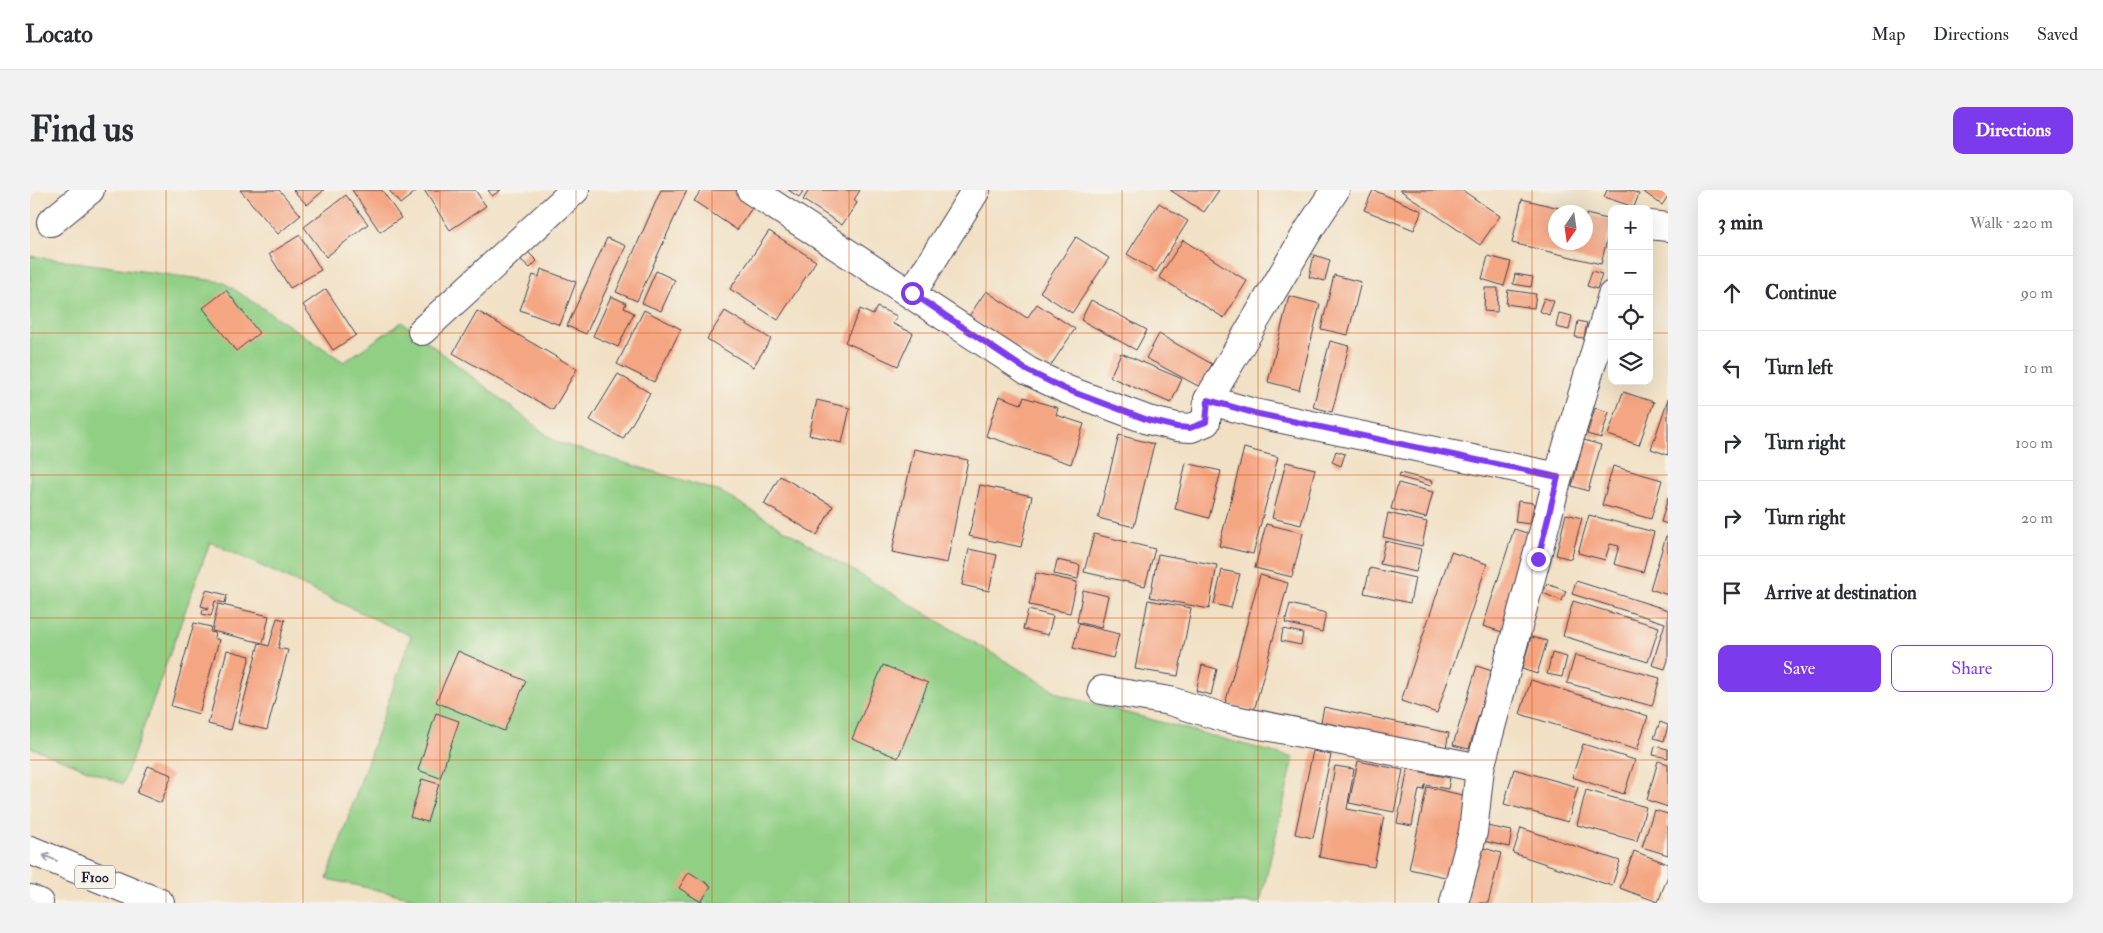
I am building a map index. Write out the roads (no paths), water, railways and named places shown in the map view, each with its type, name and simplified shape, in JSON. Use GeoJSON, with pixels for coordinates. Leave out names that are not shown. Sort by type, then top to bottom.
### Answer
{"type":"FeatureCollection","features":[{"type":"Feature","properties":{"kind":"main road"},"geometry":{"type":"LineString","coordinates":[[51,222],[90,190]]}},
{"type":"Feature","properties":{"kind":"main road"},"geometry":{"type":"LineString","coordinates":[[422,331],[575,190]]}},
{"type":"Feature","properties":{"kind":"main road"},"geometry":{"type":"LineString","coordinates":[[751,190],[912,293],[1028,371],[1065,389],[1139,416],[1177,427],[1190,428],[1206,422],[1208,400],[1310,228],[1335,190]]}},
{"type":"Feature","properties":{"kind":"main road"},"geometry":{"type":"LineString","coordinates":[[912,293],[976,190]]}},
{"type":"Feature","properties":{"kind":"main road"},"geometry":{"type":"LineString","coordinates":[[1653,225],[1668,227]]}},
{"type":"Feature","properties":{"kind":"main road"},"geometry":{"type":"LineString","coordinates":[[1454,903],[1473,832],[1480,768],[1558,477],[1608,308]]}},
{"type":"Feature","properties":{"kind":"main road"},"geometry":{"type":"LineString","coordinates":[[1208,400],[1254,413],[1558,477]]}},
{"type":"Feature","properties":{"kind":"main road"},"geometry":{"type":"LineString","coordinates":[[1102,690],[1170,701],[1225,718],[1480,768]]}},
{"type":"Feature","properties":{"kind":"main road","name":"F100"},"geometry":{"type":"LineString","coordinates":[[30,850],[160,903]]}},
{"type":"Feature","properties":{"kind":"main road"},"geometry":{"type":"LineString","coordinates":[[30,899],[39,903]]}}]}
